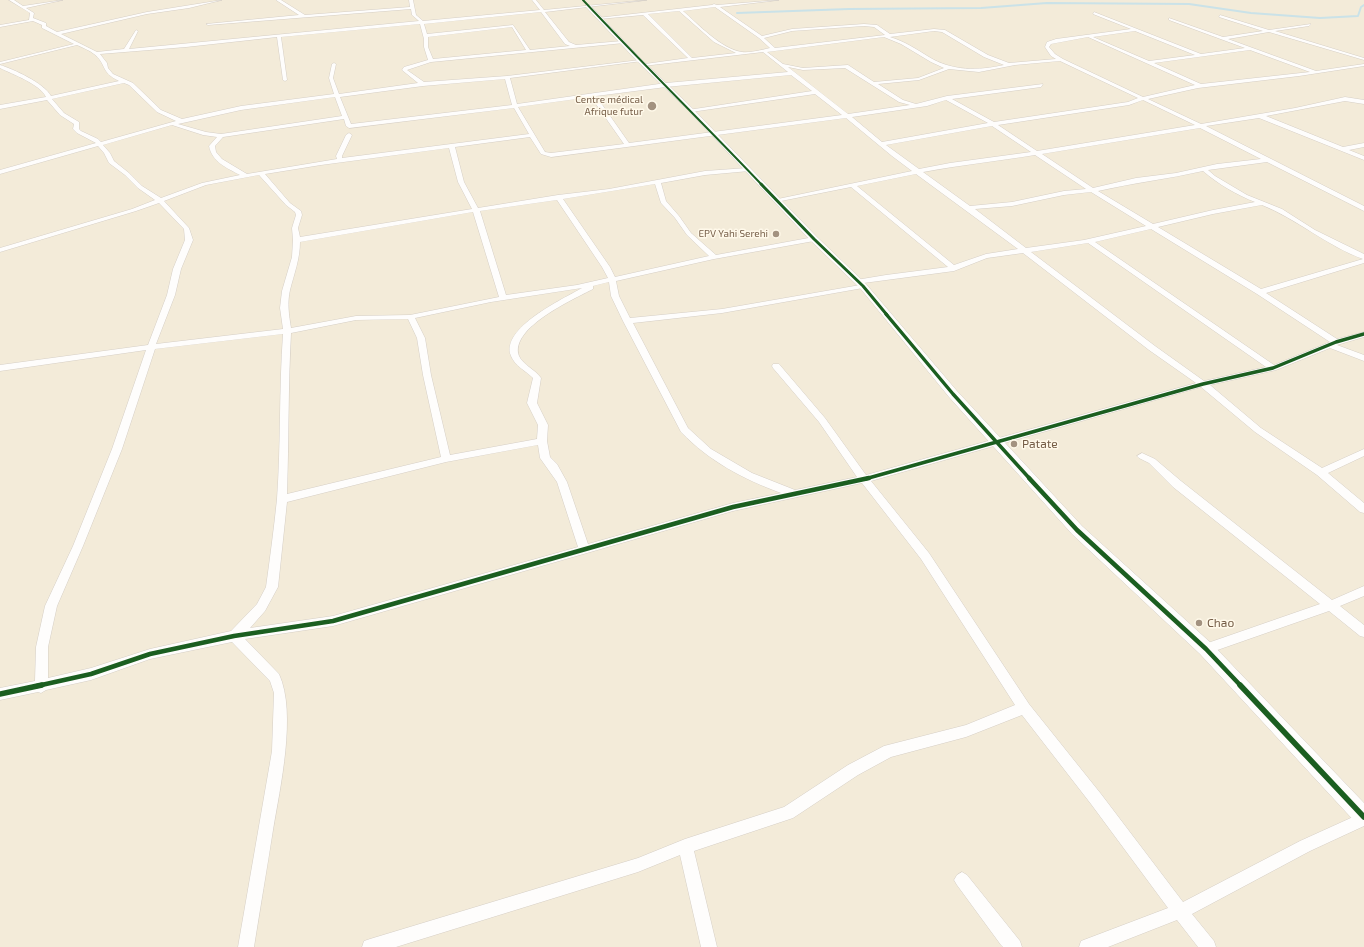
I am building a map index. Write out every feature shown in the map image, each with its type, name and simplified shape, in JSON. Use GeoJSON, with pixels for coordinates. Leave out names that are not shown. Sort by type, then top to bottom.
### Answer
{"type":"FeatureCollection","features":[{"type":"Feature","properties":{"kind":"street"},"geometry":{"type":"LineString","coordinates":[[11,0],[24,7],[32,14],[31,18],[34,20]]}},
{"type":"Feature","properties":{"kind":"street"},"geometry":{"type":"LineString","coordinates":[[24,7],[61,0]]}},
{"type":"Feature","properties":{"kind":"street"},"geometry":{"type":"LineString","coordinates":[[58,33],[143,14],[189,7],[220,0]]}},
{"type":"Feature","properties":{"kind":"street"},"geometry":{"type":"LineString","coordinates":[[278,0],[304,16]]}},
{"type":"Feature","properties":{"kind":"street"},"geometry":{"type":"LineString","coordinates":[[411,0],[414,15],[422,22],[426,47],[431,61]]}},
{"type":"Feature","properties":{"kind":"street"},"geometry":{"type":"LineString","coordinates":[[534,0],[567,43],[576,47]]}},
{"type":"Feature","properties":{"kind":"street"},"geometry":{"type":"LineString","coordinates":[[96,53],[186,46],[542,10],[585,3],[645,0]]}},
{"type":"Feature","properties":{"kind":"street"},"geometry":{"type":"LineString","coordinates":[[708,0],[760,37],[774,50]]}},
{"type":"Feature","properties":{"kind":"street"},"geometry":{"type":"LineString","coordinates":[[599,18],[777,0]]}},
{"type":"Feature","properties":{"kind":"street"},"geometry":{"type":"LineString","coordinates":[[585,3],[691,110],[814,239],[861,284],[923,356],[953,394],[1077,530],[1206,649],[1364,818],[1305,846],[1181,910],[1087,947]]}},
{"type":"Feature","properties":{"kind":"street"},"geometry":{"type":"LineString","coordinates":[[208,24],[413,8]]}},
{"type":"Feature","properties":{"kind":"street"},"geometry":{"type":"LineString","coordinates":[[680,10],[725,48],[745,54]]}},
{"type":"Feature","properties":{"kind":"street"},"geometry":{"type":"LineString","coordinates":[[644,13],[692,60]]}},
{"type":"Feature","properties":{"kind":"street"},"geometry":{"type":"LineString","coordinates":[[1094,13],[1199,55]]}},
{"type":"Feature","properties":{"kind":"street"},"geometry":{"type":"LineString","coordinates":[[1220,16],[1364,59]]}},
{"type":"Feature","properties":{"kind":"street"},"geometry":{"type":"LineString","coordinates":[[0,26],[34,20],[40,21],[44,24],[44,27],[96,53],[105,63],[106,68],[111,75],[131,84],[158,111],[181,121]]}},
{"type":"Feature","properties":{"kind":"street"},"geometry":{"type":"LineString","coordinates":[[1170,20],[1315,72]]}},
{"type":"Feature","properties":{"kind":"street"},"geometry":{"type":"LineString","coordinates":[[760,37],[792,30],[864,25],[875,26],[889,35]]}},
{"type":"Feature","properties":{"kind":"street"},"geometry":{"type":"LineString","coordinates":[[1223,38],[1309,25]]}},
{"type":"Feature","properties":{"kind":"street"},"geometry":{"type":"LineString","coordinates":[[425,36],[513,26],[529,52]]}},
{"type":"Feature","properties":{"kind":"street"},"geometry":{"type":"LineString","coordinates":[[0,172],[101,145],[181,121],[241,108],[423,84],[643,63],[692,60],[765,52],[889,35],[940,30],[986,56],[1009,66]]}},
{"type":"Feature","properties":{"kind":"street"},"geometry":{"type":"LineString","coordinates":[[1134,30],[1058,40],[1048,44],[1049,50],[1061,60],[1199,126],[1364,209]]}},
{"type":"Feature","properties":{"kind":"street"},"geometry":{"type":"LineString","coordinates":[[126,50],[136,31]]}},
{"type":"Feature","properties":{"kind":"street"},"geometry":{"type":"LineString","coordinates":[[279,36],[285,80]]}},
{"type":"Feature","properties":{"kind":"street"},"geometry":{"type":"LineString","coordinates":[[882,36],[898,41],[948,68]]}},
{"type":"Feature","properties":{"kind":"street"},"geometry":{"type":"LineString","coordinates":[[1088,36],[1201,86]]}},
{"type":"Feature","properties":{"kind":"street"},"geometry":{"type":"LineString","coordinates":[[423,84],[404,70],[409,66],[431,61],[622,42]]}},
{"type":"Feature","properties":{"kind":"street"},"geometry":{"type":"LineString","coordinates":[[0,65],[77,44]]}},
{"type":"Feature","properties":{"kind":"street"},"geometry":{"type":"LineString","coordinates":[[1147,63],[1248,49]]}},
{"type":"Feature","properties":{"kind":"street"},"geometry":{"type":"LineString","coordinates":[[765,52],[894,155],[970,208],[1152,348],[1203,384],[1258,430],[1321,472],[1364,509]]}},
{"type":"Feature","properties":{"kind":"street"},"geometry":{"type":"LineString","coordinates":[[875,83],[919,79],[948,68],[979,70],[1061,60]]}},
{"type":"Feature","properties":{"kind":"street"},"geometry":{"type":"LineString","coordinates":[[334,64],[331,78],[349,126],[515,106],[666,85],[792,73]]}},
{"type":"Feature","properties":{"kind":"street"},"geometry":{"type":"LineString","coordinates":[[780,64],[803,69],[844,66],[875,83],[901,101],[915,105]]}},
{"type":"Feature","properties":{"kind":"street"},"geometry":{"type":"LineString","coordinates":[[0,65],[30,81],[46,92],[62,114],[77,123],[76,129],[79,132],[96,140],[101,145],[111,162],[128,174],[140,187],[160,200],[187,229],[189,240],[177,269],[171,295],[117,449],[78,546],[51,606],[42,647],[40,687]]}},
{"type":"Feature","properties":{"kind":"street"},"geometry":{"type":"LineString","coordinates":[[881,144],[1101,107],[1201,86],[1364,65]]}},
{"type":"Feature","properties":{"kind":"street"},"geometry":{"type":"LineString","coordinates":[[507,77],[515,106],[531,135],[543,153],[551,155],[714,134],[1041,85]]}},
{"type":"Feature","properties":{"kind":"street"},"geometry":{"type":"LineString","coordinates":[[0,107],[49,98],[124,81]]}},
{"type":"Feature","properties":{"kind":"street"},"geometry":{"type":"LineString","coordinates":[[691,110],[815,92]]}},
{"type":"Feature","properties":{"kind":"street"},"geometry":{"type":"LineString","coordinates":[[592,95],[628,146]]}},
{"type":"Feature","properties":{"kind":"street"},"geometry":{"type":"LineString","coordinates":[[947,98],[993,124],[1092,190],[1154,227],[1211,264],[1260,292],[1333,343],[1364,358]]}},
{"type":"Feature","properties":{"kind":"street"},"geometry":{"type":"LineString","coordinates":[[776,200],[950,165],[1036,153],[1260,116],[1345,99],[1364,102]]}},
{"type":"Feature","properties":{"kind":"street"},"geometry":{"type":"LineString","coordinates":[[1260,116],[1364,158]]}},
{"type":"Feature","properties":{"kind":"street"},"geometry":{"type":"LineString","coordinates":[[173,124],[205,134],[220,136],[346,118]]}},
{"type":"Feature","properties":{"kind":"street"},"geometry":{"type":"LineString","coordinates":[[340,161],[339,156],[349,135]]}},
{"type":"Feature","properties":{"kind":"street"},"geometry":{"type":"LineString","coordinates":[[0,250],[134,210],[204,184],[245,175],[531,135]]}},
{"type":"Feature","properties":{"kind":"street"},"geometry":{"type":"LineString","coordinates":[[220,136],[212,146],[214,154],[220,161],[245,175]]}},
{"type":"Feature","properties":{"kind":"street"},"geometry":{"type":"LineString","coordinates":[[452,146],[461,182],[476,210],[503,298]]}},
{"type":"Feature","properties":{"kind":"street"},"geometry":{"type":"LineString","coordinates":[[1343,149],[1364,146]]}},
{"type":"Feature","properties":{"kind":"street"},"geometry":{"type":"LineString","coordinates":[[970,208],[1012,204],[1064,193],[1092,190],[1136,180],[1180,175],[1267,160]]}},
{"type":"Feature","properties":{"kind":"street"},"geometry":{"type":"LineString","coordinates":[[297,240],[402,224],[476,210],[658,182],[705,173],[747,170]]}},
{"type":"Feature","properties":{"kind":"street"},"geometry":{"type":"LineString","coordinates":[[1204,170],[1244,196],[1288,214],[1313,231],[1364,257]]}},
{"type":"Feature","properties":{"kind":"street"},"geometry":{"type":"LineString","coordinates":[[234,636],[256,614],[267,600],[272,587],[282,499],[285,424],[284,387],[287,331],[284,308],[286,291],[296,257],[297,240],[295,228],[299,215],[298,211],[288,204],[260,173]]}},
{"type":"Feature","properties":{"kind":"street"},"geometry":{"type":"LineString","coordinates":[[658,182],[663,202],[677,217],[689,234],[714,258]]}},
{"type":"Feature","properties":{"kind":"street"},"geometry":{"type":"LineString","coordinates":[[853,185],[954,269]]}},
{"type":"Feature","properties":{"kind":"street"},"geometry":{"type":"LineString","coordinates":[[558,197],[601,258],[612,279],[615,296],[627,321],[684,430],[695,442],[742,472],[768,485],[793,493]]}},
{"type":"Feature","properties":{"kind":"street"},"geometry":{"type":"LineString","coordinates":[[627,321],[722,311],[861,284],[886,277],[954,269],[977,258],[1090,241],[1213,212],[1263,203]]}},
{"type":"Feature","properties":{"kind":"street"},"geometry":{"type":"LineString","coordinates":[[0,368],[152,347],[287,331],[356,318],[410,317],[814,239]]}},
{"type":"Feature","properties":{"kind":"street"},"geometry":{"type":"LineString","coordinates":[[1090,241],[1273,368]]}},
{"type":"Feature","properties":{"kind":"street"},"geometry":{"type":"LineString","coordinates":[[1260,292],[1364,261]]}},
{"type":"Feature","properties":{"kind":"street"},"geometry":{"type":"LineString","coordinates":[[584,550],[562,482],[553,467],[545,458],[542,441],[543,425],[532,403],[538,383],[537,378],[515,356],[516,342],[530,323],[537,317],[602,281]]}},
{"type":"Feature","properties":{"kind":"street"},"geometry":{"type":"LineString","coordinates":[[410,317],[419,328],[427,374],[437,413],[446,459]]}},
{"type":"Feature","properties":{"kind":"street"},"geometry":{"type":"LineString","coordinates":[[0,694],[40,687],[91,674],[150,654],[234,636],[333,621],[531,563],[584,550],[733,507],[864,479],[1203,384],[1273,368],[1333,343],[1364,334]]}},
{"type":"Feature","properties":{"kind":"street"},"geometry":{"type":"LineString","coordinates":[[776,366],[822,420],[864,479],[925,556],[1024,708],[1096,799],[1132,849],[1181,910],[1208,947]]}},
{"type":"Feature","properties":{"kind":"street"},"geometry":{"type":"LineString","coordinates":[[282,499],[446,459],[542,441]]}},
{"type":"Feature","properties":{"kind":"street"},"geometry":{"type":"LineString","coordinates":[[1321,472],[1364,452]]}},
{"type":"Feature","properties":{"kind":"street"},"geometry":{"type":"LineString","coordinates":[[1142,456],[1152,462],[1364,632]]}},
{"type":"Feature","properties":{"kind":"street"},"geometry":{"type":"LineString","coordinates":[[1206,649],[1331,605],[1364,591]]}},
{"type":"Feature","properties":{"kind":"street"},"geometry":{"type":"LineString","coordinates":[[234,636],[275,678],[280,693],[279,751],[246,947]]}},
{"type":"Feature","properties":{"kind":"street"},"geometry":{"type":"LineString","coordinates":[[370,947],[638,865],[685,846],[788,813],[853,770],[889,751],[966,731],[1024,708]]}},
{"type":"Feature","properties":{"kind":"street"},"geometry":{"type":"LineString","coordinates":[[685,846],[709,947]]}},
{"type":"Feature","properties":{"kind":"street"},"geometry":{"type":"LineString","coordinates":[[962,880],[978,900],[987,915],[1014,947]]}},
{"type":"Feature","properties":{"kind":"shaded area"},"geometry":{"type":"Polygon","coordinates":[[[0,0],[1364,0],[1364,947],[0,947],[0,0]]]}},
{"type":"Feature","properties":{"kind":"waterway"},"geometry":{"type":"LineString","coordinates":[[737,13],[849,9],[981,8],[1047,3],[1189,4],[1251,13],[1320,18],[1358,16],[1361,7],[1364,5]]}},
{"type":"Feature","properties":{"kind":"cycle path"},"geometry":{"type":"LineString","coordinates":[[583,0],[640,61],[691,110],[814,239],[863,286],[953,394],[1077,530],[1206,649],[1364,817]]}},
{"type":"Feature","properties":{"kind":"cycle path"},"geometry":{"type":"LineString","coordinates":[[0,694],[91,674],[150,654],[234,636],[333,621],[733,507],[864,479],[1203,384],[1273,368],[1303,357],[1336,342],[1364,334]]}},
{"type":"Feature","properties":{"kind":"place","name":"Centre médical Afrique futur"},"geometry":{"type":"Point","coordinates":[652,106]}},
{"type":"Feature","properties":{"kind":"place","name":"EPV Yahi Serehi"},"geometry":{"type":"Point","coordinates":[776,234]}},
{"type":"Feature","properties":{"kind":"place","name":"Patate"},"geometry":{"type":"Point","coordinates":[1014,444]}},
{"type":"Feature","properties":{"kind":"place","name":"Chao"},"geometry":{"type":"Point","coordinates":[1199,623]}}]}
